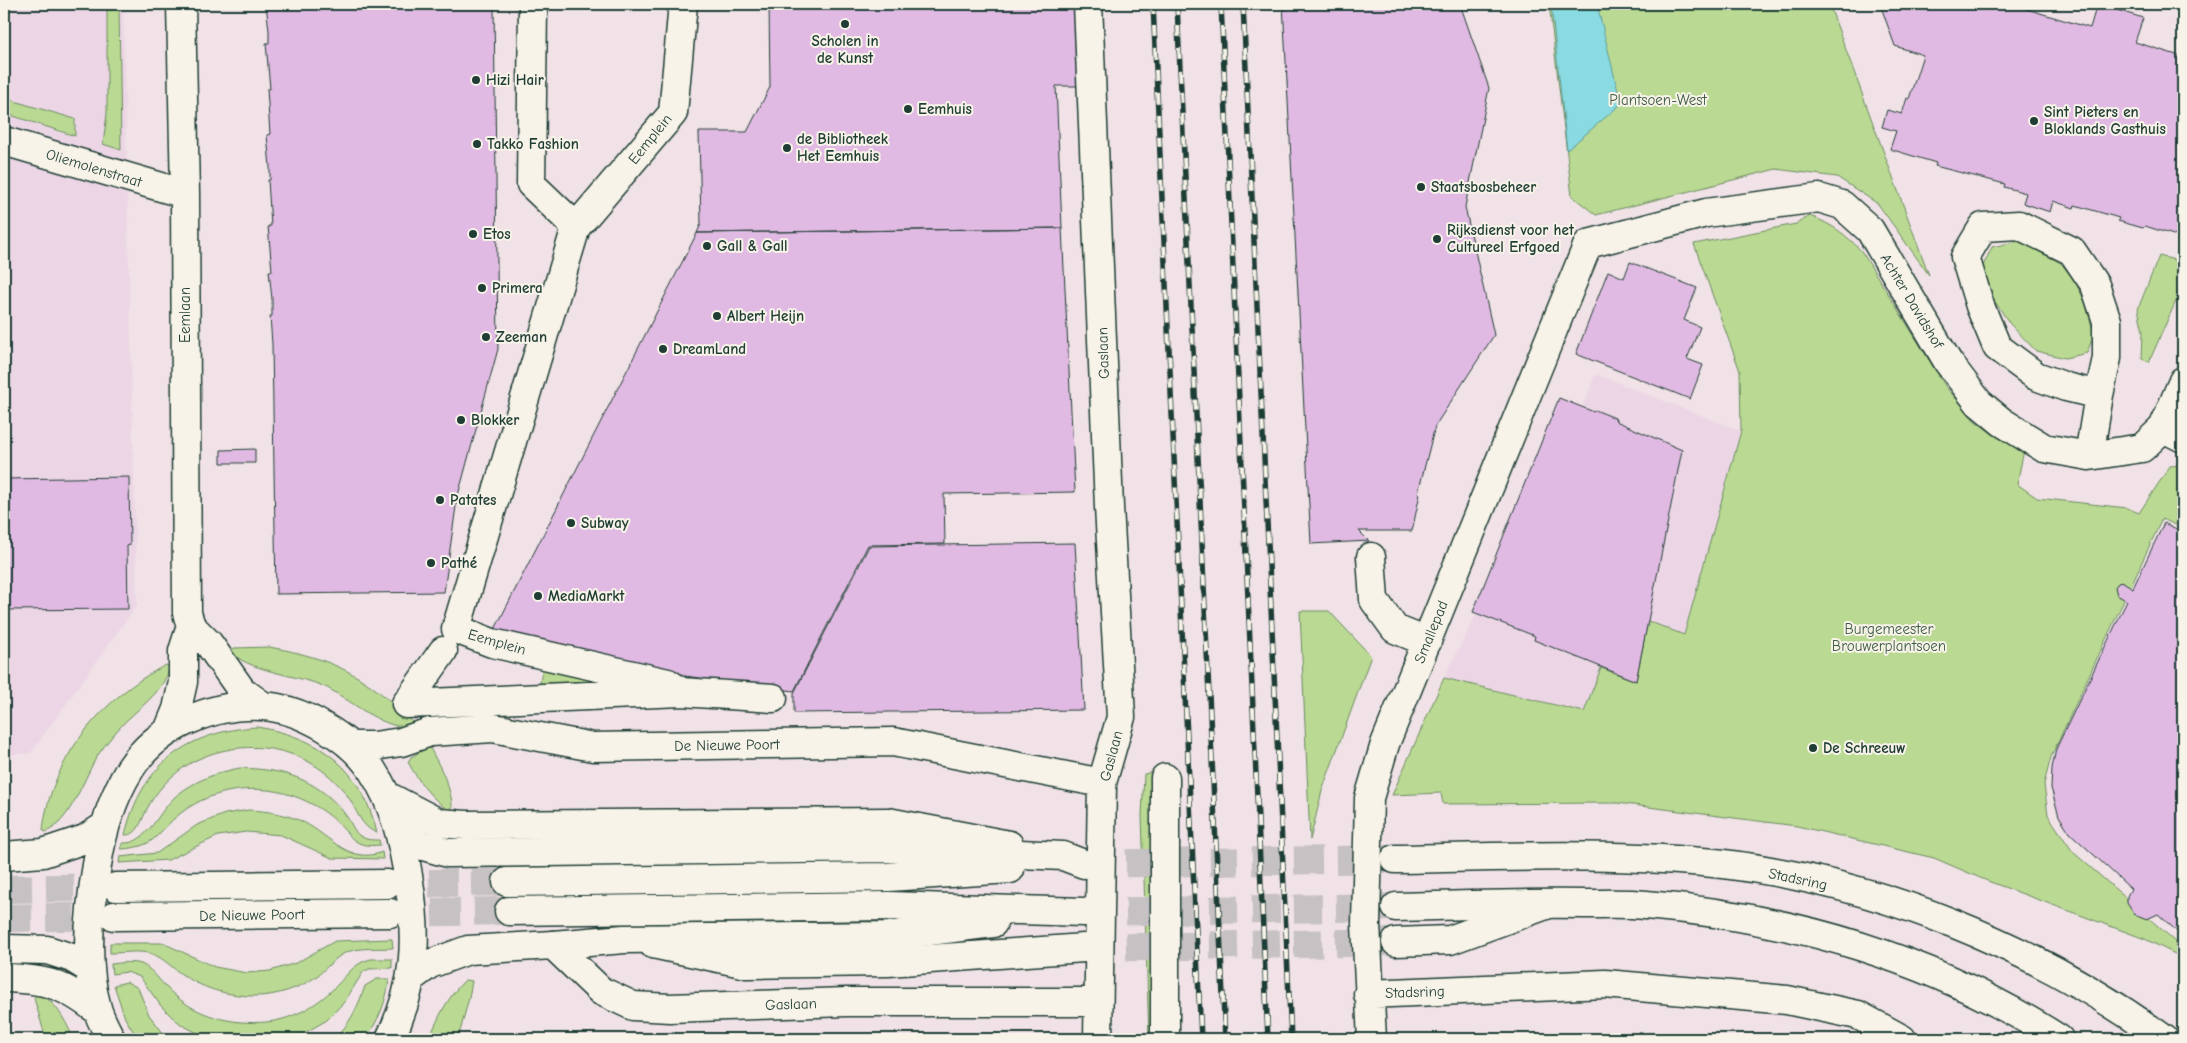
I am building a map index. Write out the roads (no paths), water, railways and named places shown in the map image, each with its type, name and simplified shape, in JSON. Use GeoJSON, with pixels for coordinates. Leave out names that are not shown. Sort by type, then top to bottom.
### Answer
{"type":"FeatureCollection","features":[{"type":"Feature","properties":{"kind":"street","name":"Eemlaan"},"geometry":{"type":"LineString","coordinates":[[168,730],[177,709],[183,682],[183,651],[191,626],[187,613],[186,587],[185,194],[181,4]]}},
{"type":"Feature","properties":{"kind":"street"},"geometry":{"type":"LineString","coordinates":[[533,4],[531,184],[576,227]]}},
{"type":"Feature","properties":{"kind":"street","name":"Eemplein"},"geometry":{"type":"LineString","coordinates":[[682,692],[668,682],[492,643],[456,629],[576,227],[673,113],[683,4]]}},
{"type":"Feature","properties":{"kind":"street","name":"Gaslaan"},"geometry":{"type":"LineString","coordinates":[[553,945],[601,991],[633,1006],[670,1008],[847,1002],[1098,1002],[1102,783],[1121,717],[1109,497],[1088,4]]}},
{"type":"Feature","properties":{"kind":"street","name":"Oliemolenstraat"},"geometry":{"type":"LineString","coordinates":[[4,141],[185,194]]}},
{"type":"Feature","properties":{"kind":"street","name":"Achter Davidshof"},"geometry":{"type":"LineString","coordinates":[[1588,244],[1706,213],[1819,198],[1842,205],[1870,230],[1948,362],[1979,403],[2002,422],[2044,448],[2089,456],[2142,448],[2173,433],[2183,381]]}},
{"type":"Feature","properties":{"kind":"street"},"geometry":{"type":"LineString","coordinates":[[2089,456],[2098,395],[2107,358],[2107,321],[2095,285],[2072,251],[2019,225],[1983,227],[1965,257],[1980,306],[1998,347],[2036,376],[2066,387],[2098,395]]}},
{"type":"Feature","properties":{"kind":"street","name":"Smallepad"},"geometry":{"type":"LineString","coordinates":[[1372,1039],[1368,994],[1366,924],[1369,798],[1385,744],[1588,244]]}},
{"type":"Feature","properties":{"kind":"street"},"geometry":{"type":"LineString","coordinates":[[1371,557],[1374,600],[1395,629],[1427,642]]}},
{"type":"Feature","properties":{"kind":"street"},"geometry":{"type":"LineString","coordinates":[[191,626],[209,644],[242,691],[263,706]]}},
{"type":"Feature","properties":{"kind":"street","name":"Eemplein"},"geometry":{"type":"LineString","coordinates":[[443,651],[406,704],[682,692],[773,698]]}},
{"type":"Feature","properties":{"kind":"street"},"geometry":{"type":"LineString","coordinates":[[111,1039],[97,1010],[90,968],[91,909],[94,879],[105,826],[130,768],[168,730],[198,716],[228,707],[263,706],[311,720],[332,731],[351,746],[371,768],[387,796],[400,829],[412,906],[414,932],[412,977],[402,1014],[390,1039]]}},
{"type":"Feature","properties":{"kind":"street","name":"De Nieuwe Poort"},"geometry":{"type":"LineString","coordinates":[[351,746],[374,746],[401,742],[430,732],[493,728],[593,747],[893,742],[1102,783]]}},
{"type":"Feature","properties":{"kind":"street"},"geometry":{"type":"LineString","coordinates":[[1165,778],[1165,1039]]}},
{"type":"Feature","properties":{"kind":"street"},"geometry":{"type":"LineString","coordinates":[[387,796],[439,822],[466,824],[888,822],[1073,860]]}},
{"type":"Feature","properties":{"kind":"street"},"geometry":{"type":"LineString","coordinates":[[4,856],[43,853],[85,839],[105,826]]}},
{"type":"Feature","properties":{"kind":"street"},"geometry":{"type":"LineString","coordinates":[[400,829],[420,845],[448,853],[890,848],[1073,860]]}},
{"type":"Feature","properties":{"kind":"street","name":"Stadsring"},"geometry":{"type":"LineString","coordinates":[[1396,859],[1555,856],[1640,858],[1725,865],[1809,880],[1893,901],[1974,932],[2052,970],[2107,1000],[2164,1039]]}},
{"type":"Feature","properties":{"kind":"street"},"geometry":{"type":"LineString","coordinates":[[507,882],[889,877],[1073,860]]}},
{"type":"Feature","properties":{"kind":"street","name":"De Nieuwe Poort"},"geometry":{"type":"LineString","coordinates":[[116,887],[387,884]]}},
{"type":"Feature","properties":{"kind":"street"},"geometry":{"type":"LineString","coordinates":[[1396,906],[1552,903],[1644,905],[1719,913],[1796,928],[1896,958],[1948,979],[2020,1014],[2059,1039]]}},
{"type":"Feature","properties":{"kind":"street"},"geometry":{"type":"LineString","coordinates":[[1396,942],[1450,940],[1552,903]]}},
{"type":"Feature","properties":{"kind":"street"},"geometry":{"type":"LineString","coordinates":[[412,977],[430,964],[468,950],[624,939],[889,936],[1084,912],[889,906],[510,911]]}},
{"type":"Feature","properties":{"kind":"street","name":"De Nieuwe Poort"},"geometry":{"type":"LineString","coordinates":[[114,916],[390,913]]}},
{"type":"Feature","properties":{"kind":"street"},"geometry":{"type":"LineString","coordinates":[[624,939],[747,964],[888,962],[1084,948]]}},
{"type":"Feature","properties":{"kind":"street"},"geometry":{"type":"LineString","coordinates":[[4,949],[47,950],[72,958],[90,968]]}},
{"type":"Feature","properties":{"kind":"street"},"geometry":{"type":"LineString","coordinates":[[4,978],[49,982],[74,992],[97,1010]]}},
{"type":"Feature","properties":{"kind":"street","name":"Stadsring"},"geometry":{"type":"LineString","coordinates":[[1368,994],[1604,984],[1787,1000],[1858,1015],[1902,1039]]}},
{"type":"Feature","properties":{"kind":"street"},"geometry":{"type":"LineString","coordinates":[[1098,1002],[1098,1039]]}},
{"type":"Feature","properties":{"kind":"water"},"geometry":{"type":"Polygon","coordinates":[[[1551,4],[1597,4],[1621,104],[1567,150],[1551,4]]]}},
{"type":"Feature","properties":{"kind":"tunnel"},"geometry":{"type":"LineString","coordinates":[[1084,864],[1391,859]]}},
{"type":"Feature","properties":{"kind":"tunnel"},"geometry":{"type":"LineString","coordinates":[[387,884],[507,882]]}},
{"type":"Feature","properties":{"kind":"tunnel"},"geometry":{"type":"LineString","coordinates":[[4,889],[116,887]]}},
{"type":"Feature","properties":{"kind":"tunnel"},"geometry":{"type":"LineString","coordinates":[[1084,912],[1396,907]]}},
{"type":"Feature","properties":{"kind":"tunnel"},"geometry":{"type":"LineString","coordinates":[[390,913],[509,911]]}},
{"type":"Feature","properties":{"kind":"tunnel"},"geometry":{"type":"LineString","coordinates":[[4,918],[114,916]]}},
{"type":"Feature","properties":{"kind":"tunnel"},"geometry":{"type":"LineString","coordinates":[[1084,948],[1396,942]]}},
{"type":"Feature","properties":{"kind":"railway"},"geometry":{"type":"LineString","coordinates":[[1153,4],[1201,1039]]}},
{"type":"Feature","properties":{"kind":"railway"},"geometry":{"type":"LineString","coordinates":[[1177,4],[1225,1039]]}},
{"type":"Feature","properties":{"kind":"railway"},"geometry":{"type":"LineString","coordinates":[[1221,4],[1268,1039]]}},
{"type":"Feature","properties":{"kind":"railway"},"geometry":{"type":"LineString","coordinates":[[1243,4],[1291,1039]]}},
{"type":"Feature","properties":{"kind":"place","name":"Scholen in de Kunst"},"geometry":{"type":"Point","coordinates":[845,24]}},
{"type":"Feature","properties":{"kind":"place","name":"Hizi Hair"},"geometry":{"type":"Point","coordinates":[476,80]}},
{"type":"Feature","properties":{"kind":"place","name":"Eemhuis"},"geometry":{"type":"Point","coordinates":[908,109]}},
{"type":"Feature","properties":{"kind":"place","name":"Sint Pieters en Bloklands Gasthuis"},"geometry":{"type":"Point","coordinates":[2034,121]}},
{"type":"Feature","properties":{"kind":"place","name":"Takko Fashion"},"geometry":{"type":"Point","coordinates":[477,144]}},
{"type":"Feature","properties":{"kind":"place","name":"de Bibliotheek Het Eemhuis"},"geometry":{"type":"Point","coordinates":[787,148]}},
{"type":"Feature","properties":{"kind":"place","name":"Staatsbosbeheer"},"geometry":{"type":"Point","coordinates":[1421,187]}},
{"type":"Feature","properties":{"kind":"place","name":"Etos"},"geometry":{"type":"Point","coordinates":[473,234]}},
{"type":"Feature","properties":{"kind":"place","name":"Rijksdienst voor het Cultureel Erfgoed"},"geometry":{"type":"Point","coordinates":[1437,239]}},
{"type":"Feature","properties":{"kind":"place","name":"Gall & Gall"},"geometry":{"type":"Point","coordinates":[707,246]}},
{"type":"Feature","properties":{"kind":"place","name":"Primera"},"geometry":{"type":"Point","coordinates":[482,288]}},
{"type":"Feature","properties":{"kind":"place","name":"Albert Heijn"},"geometry":{"type":"Point","coordinates":[717,316]}},
{"type":"Feature","properties":{"kind":"place","name":"Zeeman"},"geometry":{"type":"Point","coordinates":[486,337]}},
{"type":"Feature","properties":{"kind":"place","name":"DreamLand"},"geometry":{"type":"Point","coordinates":[663,349]}},
{"type":"Feature","properties":{"kind":"place","name":"Blokker"},"geometry":{"type":"Point","coordinates":[461,420]}},
{"type":"Feature","properties":{"kind":"place","name":"Patates"},"geometry":{"type":"Point","coordinates":[440,500]}},
{"type":"Feature","properties":{"kind":"place","name":"Subway"},"geometry":{"type":"Point","coordinates":[571,523]}},
{"type":"Feature","properties":{"kind":"place","name":"Pathé"},"geometry":{"type":"Point","coordinates":[431,563]}},
{"type":"Feature","properties":{"kind":"place","name":"MediaMarkt"},"geometry":{"type":"Point","coordinates":[538,596]}},
{"type":"Feature","properties":{"kind":"place","name":"De Schreeuw"},"geometry":{"type":"Point","coordinates":[1813,748]}},
{"type":"Feature","properties":{"kind":"park label","name":"Plantsoen-West"},"geometry":{"type":"Point","coordinates":[1658,100]}},
{"type":"Feature","properties":{"kind":"park label","name":"Burgemeester Brouwerplantsoen"},"geometry":{"type":"Point","coordinates":[1889,638]}}]}
